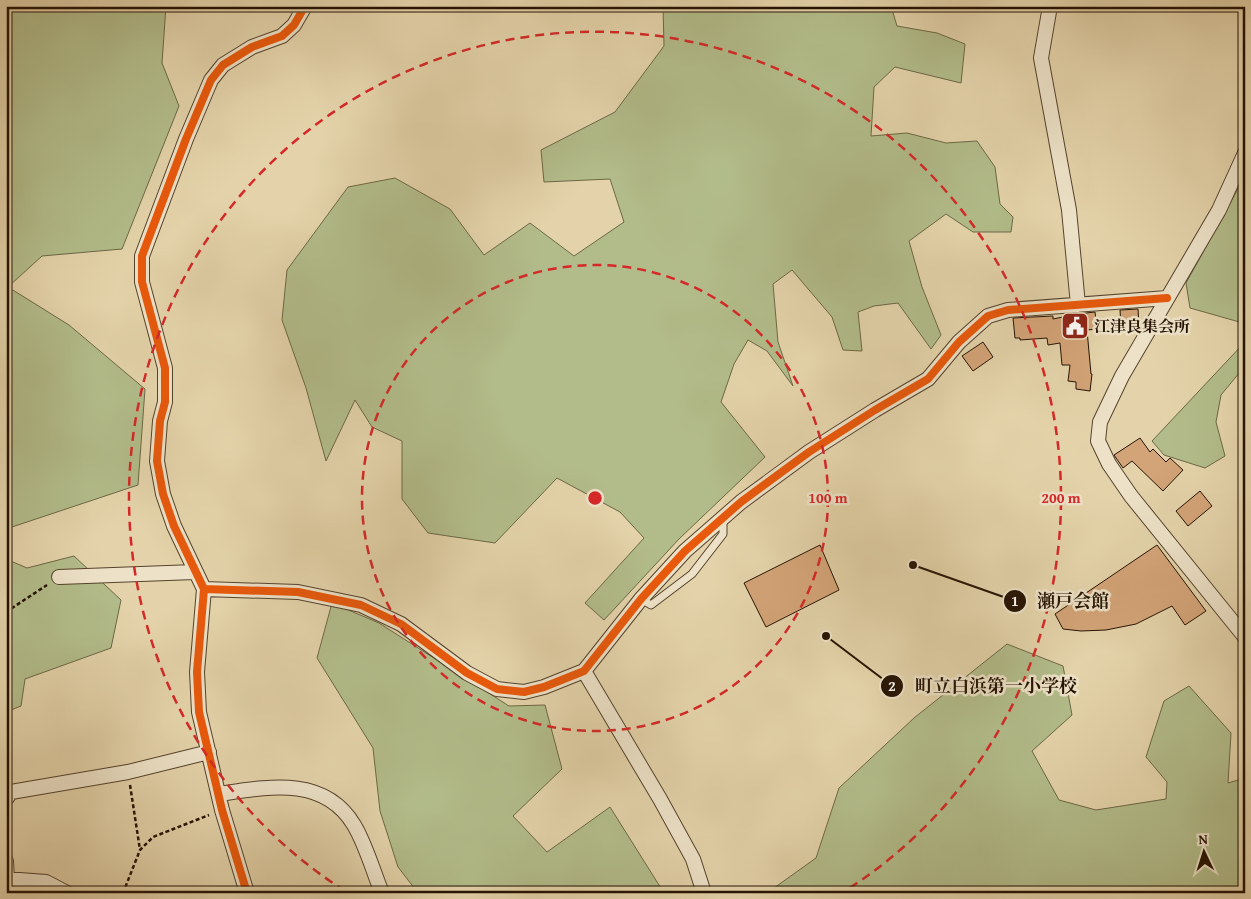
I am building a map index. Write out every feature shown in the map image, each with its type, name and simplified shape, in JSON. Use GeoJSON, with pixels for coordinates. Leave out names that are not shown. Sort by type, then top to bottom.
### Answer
{"type":"FeatureCollection","features":[{"type":"Feature","properties":{"kind":"street"},"geometry":{"type":"LineString","coordinates":[[247,893],[222,810],[199,712],[197,672],[204,589],[174,526],[163,494],[157,460],[160,421],[165,402],[166,368],[142,282],[142,256],[186,139],[211,80],[223,65],[252,47],[282,36],[294,25],[305,6]]}},
{"type":"Feature","properties":{"kind":"street"},"geometry":{"type":"LineString","coordinates":[[1050,6],[1041,58],[1069,210],[1078,306]]}},
{"type":"Feature","properties":{"kind":"street"},"geometry":{"type":"LineString","coordinates":[[1245,153],[1220,210],[1166,298],[1122,376],[1100,422],[1098,440],[1109,464],[1131,496],[1245,637]]}},
{"type":"Feature","properties":{"kind":"street"},"geometry":{"type":"LineString","coordinates":[[204,589],[298,592],[361,605],[401,624],[467,673],[497,690],[524,692],[544,688],[584,671],[641,599],[685,552],[741,502],[809,452],[928,379],[959,342],[988,316],[1008,310],[1166,298]]}},
{"type":"Feature","properties":{"kind":"street"},"geometry":{"type":"LineString","coordinates":[[59,577],[195,572]]}},
{"type":"Feature","properties":{"kind":"street"},"geometry":{"type":"LineString","coordinates":[[584,671],[660,799],[693,859],[704,893]]}},
{"type":"Feature","properties":{"kind":"street"},"geometry":{"type":"LineString","coordinates":[[6,799],[11,792],[128,772],[209,752]]}},
{"type":"Feature","properties":{"kind":"street"},"geometry":{"type":"LineString","coordinates":[[219,794],[270,787],[298,788],[325,796],[344,811],[355,827],[382,893]]}},
{"type":"Feature","properties":{"kind":"street"},"geometry":{"type":"LineString","coordinates":[[6,861],[7,879],[46,882],[67,893]]}},
{"type":"Feature","properties":{"kind":"lane"},"geometry":{"type":"LineString","coordinates":[[641,599],[651,605],[692,574],[723,534],[723,518]]}},
{"type":"Feature","properties":{"kind":"path"},"geometry":{"type":"LineString","coordinates":[[6,612],[59,577]]}},
{"type":"Feature","properties":{"kind":"path"},"geometry":{"type":"LineString","coordinates":[[128,772],[140,850]]}},
{"type":"Feature","properties":{"kind":"path"},"geometry":{"type":"LineString","coordinates":[[123,893],[140,850],[153,836],[222,810]]}},
{"type":"Feature","properties":{"kind":"green space"},"geometry":{"type":"Polygon","coordinates":[[[6,6],[166,6],[162,63],[179,106],[122,249],[42,256],[8,287],[69,325],[145,389],[138,485],[6,529],[6,6]]]}},
{"type":"Feature","properties":{"kind":"green space"},"geometry":{"type":"Polygon","coordinates":[[[663,6],[891,6],[897,26],[937,33],[965,44],[961,83],[895,67],[874,87],[871,136],[907,133],[946,143],[977,141],[995,167],[1000,204],[1013,217],[1011,232],[973,232],[946,214],[909,241],[922,287],[941,335],[931,349],[898,303],[874,306],[858,312],[862,351],[843,350],[832,317],[792,270],[773,284],[778,342],[793,386],[767,351],[748,340],[734,364],[721,402],[765,457],[679,539],[604,620],[585,603],[644,538],[620,512],[557,478],[495,543],[428,533],[402,499],[402,441],[372,427],[355,400],[326,461],[306,388],[282,320],[287,270],[348,187],[395,178],[450,209],[484,255],[530,223],[574,256],[624,222],[610,179],[544,182],[541,150],[615,112],[664,46],[663,6]]]}},
{"type":"Feature","properties":{"kind":"green space"},"geometry":{"type":"Polygon","coordinates":[[[1245,176],[1245,366],[1221,395],[1216,422],[1225,456],[1205,468],[1164,455],[1152,441],[1244,343],[1243,323],[1190,308],[1186,283],[1245,176]]]}},
{"type":"Feature","properties":{"kind":"green space"},"geometry":{"type":"Polygon","coordinates":[[[74,556],[121,600],[111,648],[25,679],[21,706],[6,712],[6,559],[27,568],[74,556]]]}},
{"type":"Feature","properties":{"kind":"green space"},"geometry":{"type":"Polygon","coordinates":[[[332,603],[379,623],[509,706],[545,705],[562,769],[513,816],[547,852],[610,807],[664,893],[418,893],[398,867],[380,811],[373,748],[317,658],[332,603]]]}},
{"type":"Feature","properties":{"kind":"green space"},"geometry":{"type":"Polygon","coordinates":[[[1007,644],[1063,666],[1072,715],[1032,751],[1059,800],[1096,810],[1166,799],[1167,782],[1146,757],[1164,701],[1189,686],[1231,733],[1228,783],[1245,778],[1245,893],[767,893],[816,858],[839,788],[914,718],[1007,644]]]}},
{"type":"Feature","properties":{"kind":"building"},"geometry":{"type":"Polygon","coordinates":[[[1138,309],[1139,325],[1121,327],[1120,310],[1138,309]]]}},
{"type":"Feature","properties":{"kind":"building"},"geometry":{"type":"Polygon","coordinates":[[[1095,312],[1097,329],[1087,330],[1092,374],[1090,391],[1076,389],[1076,382],[1068,381],[1070,365],[1062,365],[1060,343],[1048,345],[1047,338],[1020,340],[1020,338],[1015,338],[1013,318],[1053,316],[1053,319],[1095,312]]]}},
{"type":"Feature","properties":{"kind":"building"},"geometry":{"type":"Polygon","coordinates":[[[983,342],[993,357],[973,371],[962,356],[983,342]]]}},
{"type":"Feature","properties":{"kind":"building"},"geometry":{"type":"Polygon","coordinates":[[[1140,438],[1150,452],[1153,449],[1166,462],[1170,458],[1183,470],[1163,491],[1132,461],[1123,468],[1114,455],[1140,438]]]}},
{"type":"Feature","properties":{"kind":"building"},"geometry":{"type":"Polygon","coordinates":[[[1200,491],[1212,506],[1188,526],[1176,511],[1200,491]]]}},
{"type":"Feature","properties":{"kind":"building"},"geometry":{"type":"Polygon","coordinates":[[[820,545],[839,590],[766,627],[744,583],[820,545]]]}},
{"type":"Feature","properties":{"kind":"building"},"geometry":{"type":"Polygon","coordinates":[[[1157,545],[1206,611],[1185,625],[1172,606],[1136,624],[1106,630],[1081,631],[1063,629],[1055,614],[1157,545]]]}},
{"type":"Feature","properties":{"kind":"cycle path"},"geometry":{"type":"LineString","coordinates":[[247,893],[222,810],[199,712],[197,672],[204,589],[174,526],[163,494],[157,461],[160,421],[165,402],[165,368],[142,282],[142,256],[186,139],[211,80],[223,65],[252,47],[282,36],[294,25],[305,6]]}},
{"type":"Feature","properties":{"kind":"cycle path"},"geometry":{"type":"LineString","coordinates":[[204,589],[298,592],[361,605],[401,624],[467,673],[497,689],[524,692],[544,687],[584,671],[641,599],[685,551],[741,502],[809,452],[928,379],[959,342],[988,316],[1008,310],[1167,298]]}},
{"type":"Feature","properties":{"kind":"place","name":"江津良集会所"},"geometry":{"type":"Point","coordinates":[1075,326]}},
{"type":"Feature","properties":{"kind":"place","name":"瀬戸会館"},"geometry":{"type":"Point","coordinates":[913,565]}},
{"type":"Feature","properties":{"kind":"place","name":"町立白浜第一小学校"},"geometry":{"type":"Point","coordinates":[826,636]}}]}
